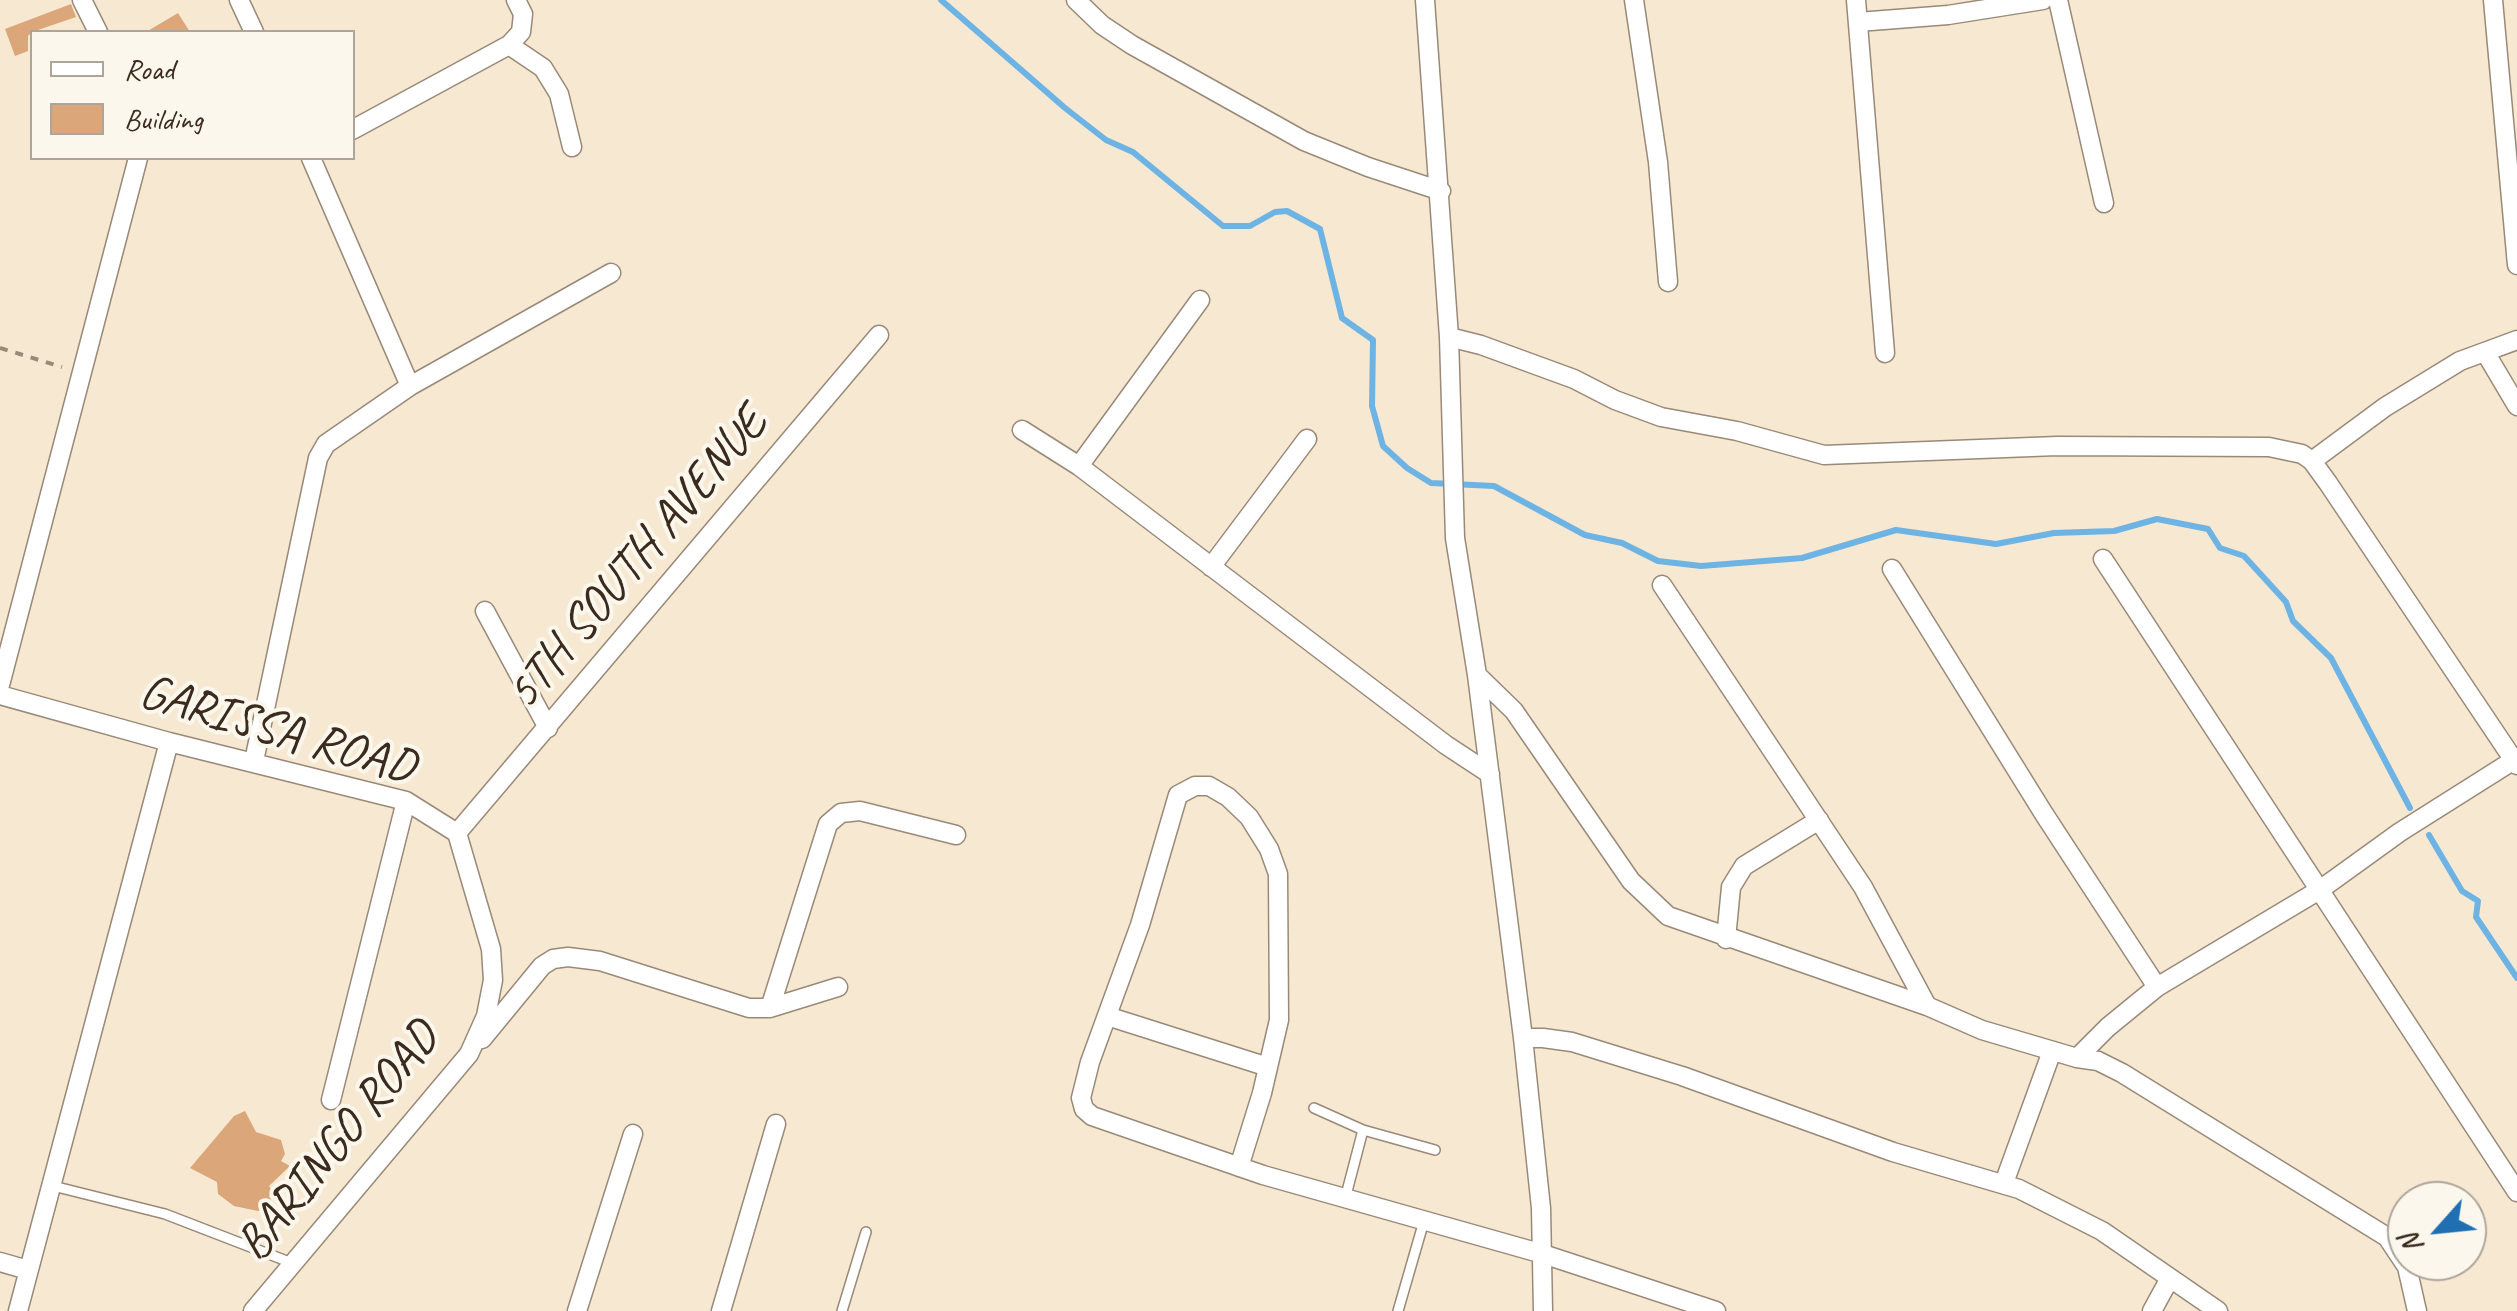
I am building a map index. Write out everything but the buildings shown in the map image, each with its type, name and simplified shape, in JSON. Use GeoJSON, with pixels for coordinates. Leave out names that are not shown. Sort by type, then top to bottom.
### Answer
{"type":"FeatureCollection","features":[{"type":"Feature","properties":{"kind":"street"},"geometry":{"type":"LineString","coordinates":[[82,0],[97,30]]}},
{"type":"Feature","properties":{"kind":"street"},"geometry":{"type":"LineString","coordinates":[[240,0],[253,30]]}},
{"type":"Feature","properties":{"kind":"street"},"geometry":{"type":"LineString","coordinates":[[355,128],[509,46],[521,32],[523,14],[516,0]]}},
{"type":"Feature","properties":{"kind":"street"},"geometry":{"type":"LineString","coordinates":[[1076,0],[1102,25],[1132,45],[1304,141],[1441,190]]}},
{"type":"Feature","properties":{"kind":"street"},"geometry":{"type":"LineString","coordinates":[[1426,0],[1449,337],[1454,538],[1477,675],[1523,1038],[1542,1254],[1543,1311]]}},
{"type":"Feature","properties":{"kind":"street"},"geometry":{"type":"LineString","coordinates":[[1634,0],[1658,162],[1668,282]]}},
{"type":"Feature","properties":{"kind":"street"},"geometry":{"type":"LineString","coordinates":[[1856,0],[1884,352]]}},
{"type":"Feature","properties":{"kind":"street"},"geometry":{"type":"LineString","coordinates":[[1858,22],[1948,15],[2043,0]]}},
{"type":"Feature","properties":{"kind":"street"},"geometry":{"type":"LineString","coordinates":[[2058,0],[2104,203]]}},
{"type":"Feature","properties":{"kind":"street"},"geometry":{"type":"LineString","coordinates":[[2493,0],[2517,265]]}},
{"type":"Feature","properties":{"kind":"street"},"geometry":{"type":"LineString","coordinates":[[509,46],[544,68],[559,94],[572,147]]}},
{"type":"Feature","properties":{"kind":"street"},"geometry":{"type":"LineString","coordinates":[[0,686],[138,160]]}},
{"type":"Feature","properties":{"kind":"street"},"geometry":{"type":"LineString","coordinates":[[312,160],[410,386]]}},
{"type":"Feature","properties":{"kind":"street"},"geometry":{"type":"LineString","coordinates":[[254,761],[318,458],[326,444],[410,386],[611,274]]}},
{"type":"Feature","properties":{"kind":"street"},"geometry":{"type":"LineString","coordinates":[[1079,466],[1200,300]]}},
{"type":"Feature","properties":{"kind":"street","name":"5TH SOUTH AVENUE"},"geometry":{"type":"LineString","coordinates":[[456,833],[880,335]]}},
{"type":"Feature","properties":{"kind":"street"},"geometry":{"type":"LineString","coordinates":[[1449,337],[1481,344],[1661,417],[1737,431],[1824,456],[2057,446],[2270,446],[2312,460],[2516,761],[2400,832],[2320,890],[2157,987],[2077,1058]]}},
{"type":"Feature","properties":{"kind":"street"},"geometry":{"type":"LineString","coordinates":[[2312,460],[2385,407],[2460,361],[2517,340]]}},
{"type":"Feature","properties":{"kind":"street"},"geometry":{"type":"LineString","coordinates":[[2485,352],[2517,406]]}},
{"type":"Feature","properties":{"kind":"street"},"geometry":{"type":"LineString","coordinates":[[1022,430],[1079,466],[1446,745],[1490,774]]}},
{"type":"Feature","properties":{"kind":"street"},"geometry":{"type":"LineString","coordinates":[[1210,568],[1308,439]]}},
{"type":"Feature","properties":{"kind":"street"},"geometry":{"type":"LineString","coordinates":[[2103,559],[2517,1192]]}},
{"type":"Feature","properties":{"kind":"street"},"geometry":{"type":"LineString","coordinates":[[1892,569],[2157,987]]}},
{"type":"Feature","properties":{"kind":"street"},"geometry":{"type":"LineString","coordinates":[[1662,585],[1863,886],[1926,1006]]}},
{"type":"Feature","properties":{"kind":"street"},"geometry":{"type":"LineString","coordinates":[[485,611],[548,728]]}},
{"type":"Feature","properties":{"kind":"street"},"geometry":{"type":"LineString","coordinates":[[1477,675],[1514,711],[1631,881],[1668,916],[1926,1006],[1982,1030],[2098,1061],[2122,1073],[2387,1237],[2406,1266],[2416,1311]]}},
{"type":"Feature","properties":{"kind":"street","name":"GARISSA ROAD"},"geometry":{"type":"LineString","coordinates":[[0,696],[406,802],[456,833],[476,905]]}},
{"type":"Feature","properties":{"kind":"street"},"geometry":{"type":"LineString","coordinates":[[18,1311],[169,742]]}},
{"type":"Feature","properties":{"kind":"street"},"geometry":{"type":"LineString","coordinates":[[1239,1167],[1279,1020],[1278,874],[1269,849],[1249,817],[1228,796],[1209,786],[1195,786],[1178,796],[1140,925],[1081,1098],[1084,1109],[1092,1116],[1239,1167],[1542,1254],[1716,1311]]}},
{"type":"Feature","properties":{"kind":"street"},"geometry":{"type":"LineString","coordinates":[[331,1100],[406,802]]}},
{"type":"Feature","properties":{"kind":"street"},"geometry":{"type":"LineString","coordinates":[[770,1008],[828,824],[841,812],[860,811],[956,836]]}},
{"type":"Feature","properties":{"kind":"street"},"geometry":{"type":"LineString","coordinates":[[1726,938],[1731,887],[1744,866],[1818,820]]}},
{"type":"Feature","properties":{"kind":"street","name":"BARINGO ROAD"},"geometry":{"type":"LineString","coordinates":[[253,1311],[469,1054],[486,1016],[493,980],[491,948],[476,905]]}},
{"type":"Feature","properties":{"kind":"street"},"geometry":{"type":"LineString","coordinates":[[469,1054],[542,966],[568,956],[600,961],[750,1008],[770,1008],[838,987]]}},
{"type":"Feature","properties":{"kind":"street"},"geometry":{"type":"LineString","coordinates":[[1107,1016],[1268,1068]]}},
{"type":"Feature","properties":{"kind":"street"},"geometry":{"type":"LineString","coordinates":[[1523,1038],[1572,1042],[1682,1076],[1892,1152],[2004,1183],[2102,1231],[2218,1311]]}},
{"type":"Feature","properties":{"kind":"street"},"geometry":{"type":"LineString","coordinates":[[2004,1183],[2052,1051]]}},
{"type":"Feature","properties":{"kind":"street"},"geometry":{"type":"LineString","coordinates":[[722,1311],[776,1124]]}},
{"type":"Feature","properties":{"kind":"street"},"geometry":{"type":"LineString","coordinates":[[577,1311],[633,1134]]}},
{"type":"Feature","properties":{"kind":"street"},"geometry":{"type":"LineString","coordinates":[[0,1262],[28,1270]]}},
{"type":"Feature","properties":{"kind":"street"},"geometry":{"type":"LineString","coordinates":[[2152,1311],[2170,1278]]}},
{"type":"Feature","properties":{"kind":"lane"},"geometry":{"type":"LineString","coordinates":[[1314,1108],[1363,1130],[1435,1150]]}},
{"type":"Feature","properties":{"kind":"lane"},"geometry":{"type":"LineString","coordinates":[[1344,1199],[1363,1130]]}},
{"type":"Feature","properties":{"kind":"lane"},"geometry":{"type":"LineString","coordinates":[[50,1185],[165,1214],[292,1263]]}},
{"type":"Feature","properties":{"kind":"lane"},"geometry":{"type":"LineString","coordinates":[[1398,1311],[1424,1221]]}},
{"type":"Feature","properties":{"kind":"lane"},"geometry":{"type":"LineString","coordinates":[[842,1311],[866,1232]]}},
{"type":"Feature","properties":{"kind":"path"},"geometry":{"type":"LineString","coordinates":[[0,348],[84,374]]}},
{"type":"Feature","properties":{"kind":"waterway"},"geometry":{"type":"LineString","coordinates":[[941,0],[1065,108],[1106,140],[1133,152],[1223,226],[1250,226],[1275,212],[1287,211],[1320,229],[1342,318],[1373,340],[1372,406],[1383,446],[1431,483],[1494,486],[1585,535],[1622,543],[1658,561],[1701,566],[1802,558],[1896,530],[1996,544],[2054,533],[2114,531],[2157,519],[2208,529],[2220,548],[2244,556],[2286,602],[2293,621],[2331,658],[2410,808]]}},
{"type":"Feature","properties":{"kind":"waterway"},"geometry":{"type":"LineString","coordinates":[[2429,835],[2462,891],[2478,901],[2476,917],[2517,978]]}}]}
